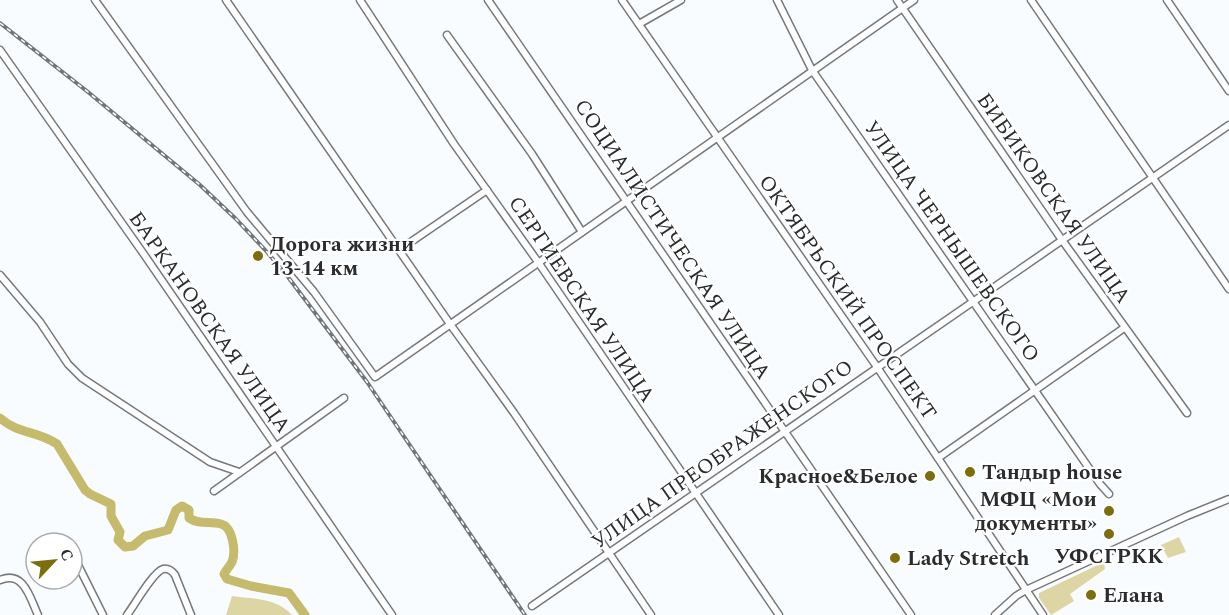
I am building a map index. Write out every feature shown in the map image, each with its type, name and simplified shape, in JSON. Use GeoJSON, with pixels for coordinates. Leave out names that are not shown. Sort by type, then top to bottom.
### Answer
{"type":"FeatureCollection","features":[{"type":"Feature","properties":{"kind":"street"},"geometry":{"type":"LineString","coordinates":[[95,0],[247,212],[315,291],[375,377],[914,0]]}},
{"type":"Feature","properties":{"kind":"street"},"geometry":{"type":"LineString","coordinates":[[226,0],[450,324],[514,412],[651,615]]}},
{"type":"Feature","properties":{"kind":"street","name":"СЕРГИЕВСКАЯ УЛИЦА"},"geometry":{"type":"LineString","coordinates":[[360,0],[454,144],[538,262],[779,615]]}},
{"type":"Feature","properties":{"kind":"street","name":"СОЦИАЛИСТИЧЕСКАЯ УЛИЦА"},"geometry":{"type":"LineString","coordinates":[[488,0],[911,615]]}},
{"type":"Feature","properties":{"kind":"street","name":"ОКТЯБРЬСКИЙ ПРОСПЕКТ"},"geometry":{"type":"LineString","coordinates":[[622,0],[877,367],[1043,615]]}},
{"type":"Feature","properties":{"kind":"street"},"geometry":{"type":"LineString","coordinates":[[639,24],[681,0]]}},
{"type":"Feature","properties":{"kind":"street","name":"УЛИЦА ЧЕРНЫШЕВСКОГО"},"geometry":{"type":"LineString","coordinates":[[777,0],[812,70],[1109,494]]}},
{"type":"Feature","properties":{"kind":"street","name":"БИБИКОВСКАЯ УЛИЦА"},"geometry":{"type":"LineString","coordinates":[[897,0],[1062,240],[1187,413]]}},
{"type":"Feature","properties":{"kind":"street"},"geometry":{"type":"LineString","coordinates":[[1031,0],[1229,289]]}},
{"type":"Feature","properties":{"kind":"street"},"geometry":{"type":"LineString","coordinates":[[1167,0],[1229,91]]}},
{"type":"Feature","properties":{"kind":"street"},"geometry":{"type":"LineString","coordinates":[[447,35],[532,154],[582,232]]}},
{"type":"Feature","properties":{"kind":"street","name":"БАРКАНОВСКАЯ УЛИЦА"},"geometry":{"type":"LineString","coordinates":[[0,50],[392,615]]}},
{"type":"Feature","properties":{"kind":"street","name":"УЛИЦА ПРЕОБРАЖЕНСКОГО"},"geometry":{"type":"LineString","coordinates":[[532,606],[1229,125]]}},
{"type":"Feature","properties":{"kind":"street"},"geometry":{"type":"LineString","coordinates":[[399,250],[487,190]]}},
{"type":"Feature","properties":{"kind":"street"},"geometry":{"type":"LineString","coordinates":[[0,276],[40,322],[68,364],[87,382],[210,462],[239,472]]}},
{"type":"Feature","properties":{"kind":"street"},"geometry":{"type":"LineString","coordinates":[[938,458],[1124,328]]}},
{"type":"Feature","properties":{"kind":"street"},"geometry":{"type":"LineString","coordinates":[[214,491],[344,398]]}},
{"type":"Feature","properties":{"kind":"street"},"geometry":{"type":"LineString","coordinates":[[995,615],[1026,590],[1229,499]]}},
{"type":"Feature","properties":{"kind":"street"},"geometry":{"type":"LineString","coordinates":[[127,615],[155,576],[164,569],[173,573],[191,615]]}},
{"type":"Feature","properties":{"kind":"street"},"geometry":{"type":"LineString","coordinates":[[84,577],[103,615]]}},
{"type":"Feature","properties":{"kind":"street"},"geometry":{"type":"LineString","coordinates":[[0,580],[17,579],[25,586],[38,615]]}},
{"type":"Feature","properties":{"kind":"shaded area"},"geometry":{"type":"Polygon","coordinates":[[[1179,537],[1186,552],[1168,558],[1161,545],[1179,537]]]}},
{"type":"Feature","properties":{"kind":"shaded area"},"geometry":{"type":"Polygon","coordinates":[[[1104,562],[1105,569],[1070,594],[1074,601],[1051,615],[1039,598],[1039,593],[1104,562]]]}},
{"type":"Feature","properties":{"kind":"shaded area"},"geometry":{"type":"Polygon","coordinates":[[[232,596],[272,602],[292,615],[226,615],[232,596]]]}},
{"type":"Feature","properties":{"kind":"waterway"},"geometry":{"type":"LineString","coordinates":[[0,418],[14,427],[57,444],[85,490],[111,504],[111,516],[120,532],[118,540],[125,547],[133,546],[145,536],[168,530],[176,510],[182,506],[189,510],[189,518],[221,524],[228,530],[233,540],[234,552],[232,562],[224,574],[227,579],[289,593],[305,615]]}},
{"type":"Feature","properties":{"kind":"railway"},"geometry":{"type":"LineString","coordinates":[[0,23],[200,185],[267,252],[367,382],[525,615]]}},
{"type":"Feature","properties":{"kind":"place","name":"Дорога жизни 13-14 км"},"geometry":{"type":"Point","coordinates":[258,256]}},
{"type":"Feature","properties":{"kind":"place","name":"Тандыр house"},"geometry":{"type":"Point","coordinates":[970,472]}},
{"type":"Feature","properties":{"kind":"place","name":"Красное&Белое"},"geometry":{"type":"Point","coordinates":[930,476]}},
{"type":"Feature","properties":{"kind":"place","name":"МФЦ «Мои документы»"},"geometry":{"type":"Point","coordinates":[1109,511]}},
{"type":"Feature","properties":{"kind":"place","name":"УФСГРКК"},"geometry":{"type":"Point","coordinates":[1109,534]}},
{"type":"Feature","properties":{"kind":"place","name":"Lady Stretch"},"geometry":{"type":"Point","coordinates":[895,558]}},
{"type":"Feature","properties":{"kind":"place","name":"Елана"},"geometry":{"type":"Point","coordinates":[1091,595]}}]}
